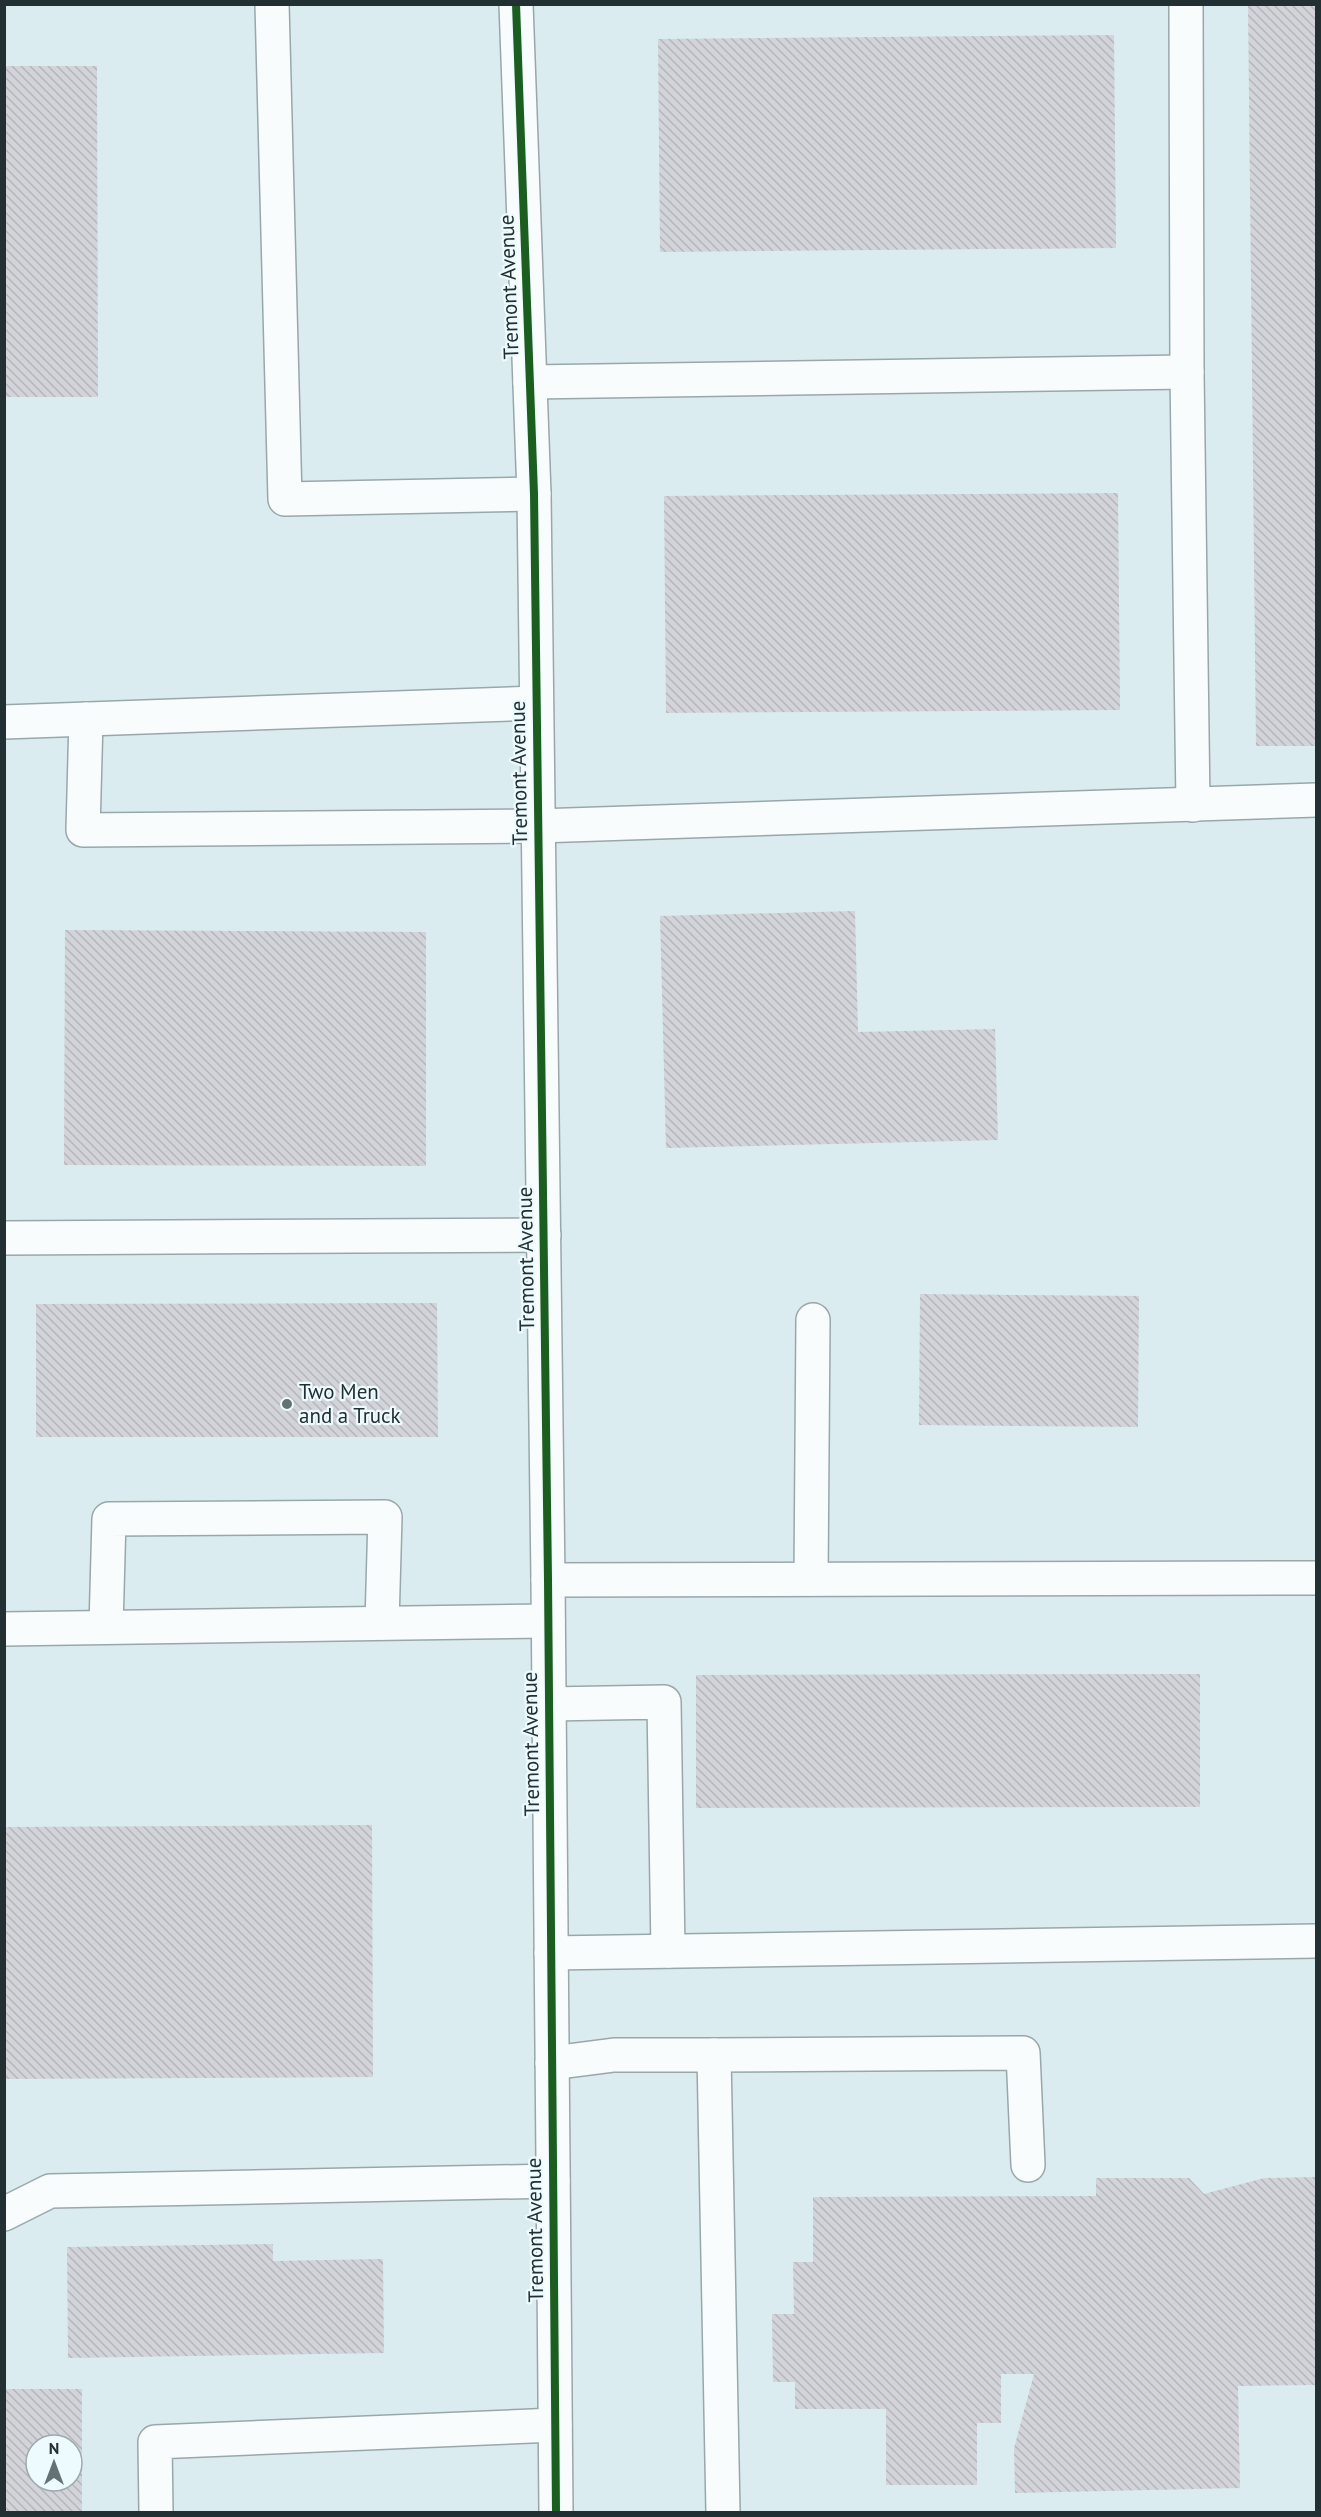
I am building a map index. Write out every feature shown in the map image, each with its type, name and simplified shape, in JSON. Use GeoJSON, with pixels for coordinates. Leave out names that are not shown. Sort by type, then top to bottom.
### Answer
{"type":"FeatureCollection","features":[{"type":"Feature","properties":{"kind":"street"},"geometry":{"type":"LineString","coordinates":[[272,4],[285,499],[534,494]]}},
{"type":"Feature","properties":{"kind":"street","name":"Tremont Avenue"},"geometry":{"type":"LineString","coordinates":[[516,4],[534,494],[548,1580],[556,2512]]}},
{"type":"Feature","properties":{"kind":"street"},"geometry":{"type":"LineString","coordinates":[[1185,4],[1193,805]]}},
{"type":"Feature","properties":{"kind":"street"},"geometry":{"type":"LineString","coordinates":[[530,382],[1187,372]]}},
{"type":"Feature","properties":{"kind":"street"},"geometry":{"type":"LineString","coordinates":[[4,722],[536,704]]}},
{"type":"Feature","properties":{"kind":"street"},"geometry":{"type":"LineString","coordinates":[[86,719],[83,831],[538,826],[1317,800]]}},
{"type":"Feature","properties":{"kind":"street"},"geometry":{"type":"LineString","coordinates":[[4,1238],[544,1235]]}},
{"type":"Feature","properties":{"kind":"street"},"geometry":{"type":"LineString","coordinates":[[811,1579],[813,1320]]}},
{"type":"Feature","properties":{"kind":"street"},"geometry":{"type":"LineString","coordinates":[[106,1627],[109,1519],[385,1517],[382,1623]]}},
{"type":"Feature","properties":{"kind":"street"},"geometry":{"type":"LineString","coordinates":[[548,1580],[1317,1578]]}},
{"type":"Feature","properties":{"kind":"street"},"geometry":{"type":"LineString","coordinates":[[4,1629],[548,1621]]}},
{"type":"Feature","properties":{"kind":"street"},"geometry":{"type":"LineString","coordinates":[[549,1704],[664,1702],[668,1951]]}},
{"type":"Feature","properties":{"kind":"street"},"geometry":{"type":"LineString","coordinates":[[551,1953],[1317,1941]]}},
{"type":"Feature","properties":{"kind":"street"},"geometry":{"type":"LineString","coordinates":[[552,2063],[614,2055],[1023,2053],[1028,2165]]}},
{"type":"Feature","properties":{"kind":"street"},"geometry":{"type":"LineString","coordinates":[[714,2055],[723,2512]]}},
{"type":"Feature","properties":{"kind":"street"},"geometry":{"type":"LineString","coordinates":[[4,2214],[50,2191],[553,2181]]}},
{"type":"Feature","properties":{"kind":"street"},"geometry":{"type":"LineString","coordinates":[[156,2512],[154,2442],[555,2425]]}},
{"type":"Feature","properties":{"kind":"building"},"geometry":{"type":"Polygon","coordinates":[[[1248,4],[1316,4],[1316,746],[1256,746],[1248,4]]]}},
{"type":"Feature","properties":{"kind":"building"},"geometry":{"type":"Polygon","coordinates":[[[1114,35],[1116,248],[660,252],[658,39],[1114,35]]]}},
{"type":"Feature","properties":{"kind":"building"},"geometry":{"type":"Polygon","coordinates":[[[5,66],[97,66],[98,397],[5,397],[5,66]]]}},
{"type":"Feature","properties":{"kind":"building"},"geometry":{"type":"Polygon","coordinates":[[[1118,493],[1120,710],[666,713],[664,496],[1118,493]]]}},
{"type":"Feature","properties":{"kind":"building"},"geometry":{"type":"Polygon","coordinates":[[[855,911],[858,1032],[995,1029],[998,1140],[666,1148],[660,916],[855,911]]]}},
{"type":"Feature","properties":{"kind":"building"},"geometry":{"type":"Polygon","coordinates":[[[65,930],[426,932],[426,1166],[64,1165],[65,930]]]}},
{"type":"Feature","properties":{"kind":"building"},"geometry":{"type":"Polygon","coordinates":[[[920,1294],[1139,1296],[1138,1427],[919,1425],[920,1294]]]}},
{"type":"Feature","properties":{"kind":"building"},"geometry":{"type":"Polygon","coordinates":[[[437,1303],[438,1437],[36,1437],[36,1304],[437,1303]]]}},
{"type":"Feature","properties":{"kind":"building"},"geometry":{"type":"Polygon","coordinates":[[[1200,1674],[1200,1807],[696,1808],[696,1675],[1200,1674]]]}},
{"type":"Feature","properties":{"kind":"building"},"geometry":{"type":"Polygon","coordinates":[[[372,1825],[373,2077],[4,2079],[4,1827],[372,1825]]]}},
{"type":"Feature","properties":{"kind":"building"},"geometry":{"type":"Polygon","coordinates":[[[1316,2177],[1316,2385],[1238,2386],[1240,2488],[1015,2493],[1014,2448],[1034,2374],[1001,2374],[1001,2423],[977,2423],[977,2485],[886,2485],[886,2409],[795,2409],[795,2382],[773,2382],[772,2314],[794,2314],[793,2262],[813,2262],[813,2197],[1096,2196],[1096,2178],[1189,2178],[1204,2194],[1264,2178],[1316,2177]]]}},
{"type":"Feature","properties":{"kind":"building"},"geometry":{"type":"Polygon","coordinates":[[[273,2244],[273,2261],[383,2259],[384,2353],[68,2358],[67,2247],[273,2244]]]}},
{"type":"Feature","properties":{"kind":"building"},"geometry":{"type":"Polygon","coordinates":[[[4,2389],[82,2389],[82,2433],[24,2433],[24,2493],[82,2493],[82,2512],[4,2512],[4,2389]]]}},
{"type":"Feature","properties":{"kind":"cycle path"},"geometry":{"type":"LineString","coordinates":[[516,4],[534,494],[548,1580],[556,2512]]}},
{"type":"Feature","properties":{"kind":"place","name":"Two Men and a Truck"},"geometry":{"type":"Point","coordinates":[287,1404]}}]}
